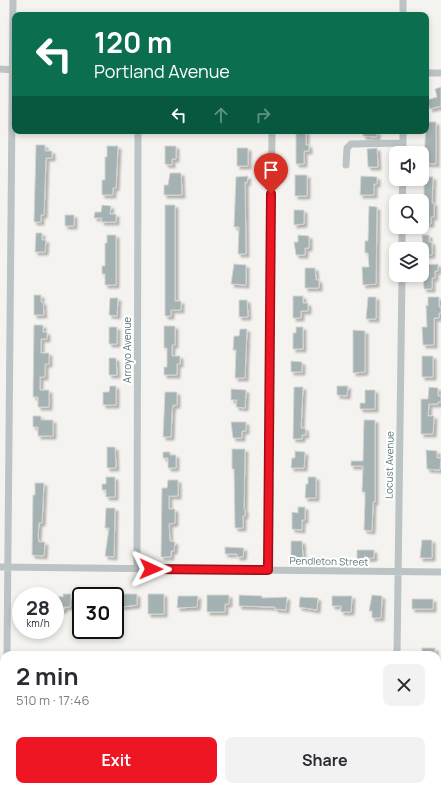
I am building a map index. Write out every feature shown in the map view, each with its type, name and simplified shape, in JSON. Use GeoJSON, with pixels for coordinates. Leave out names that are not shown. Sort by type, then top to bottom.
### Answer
{"type":"FeatureCollection","features":[{"type":"Feature","properties":{"kind":"street"},"geometry":{"type":"LineString","coordinates":[[13,0],[13,12]]}},
{"type":"Feature","properties":{"kind":"street"},"geometry":{"type":"LineString","coordinates":[[403,0],[403,12]]}},
{"type":"Feature","properties":{"kind":"street"},"geometry":{"type":"LineString","coordinates":[[0,69],[12,70]]}},
{"type":"Feature","properties":{"kind":"street"},"geometry":{"type":"LineString","coordinates":[[429,73],[441,73]]}},
{"type":"Feature","properties":{"kind":"street"},"geometry":{"type":"LineString","coordinates":[[7,651],[12,134]]}},
{"type":"Feature","properties":{"kind":"street","name":"Arroyo Avenue"},"geometry":{"type":"LineString","coordinates":[[137,568],[138,134]]}},
{"type":"Feature","properties":{"kind":"street"},"geometry":{"type":"LineString","coordinates":[[268,570],[272,134]]}},
{"type":"Feature","properties":{"kind":"street"},"geometry":{"type":"LineString","coordinates":[[346,165],[347,148],[351,144],[403,143],[403,134]]}},
{"type":"Feature","properties":{"kind":"street","name":"Locust Avenue"},"geometry":{"type":"LineString","coordinates":[[397,651],[402,282]]}},
{"type":"Feature","properties":{"kind":"street","name":"Pendleton Street"},"geometry":{"type":"LineString","coordinates":[[0,567],[441,572]]}},
{"type":"Feature","properties":{"kind":"building"},"geometry":{"type":"Polygon","coordinates":[[[441,87],[441,106],[430,109],[429,99],[437,97],[435,89],[441,87]]]}},
{"type":"Feature","properties":{"kind":"building"},"geometry":{"type":"Polygon","coordinates":[[[429,122],[436,122],[436,164],[429,163],[429,146],[425,146],[425,134],[429,134],[429,122]]]}},
{"type":"Feature","properties":{"kind":"building"},"geometry":{"type":"Polygon","coordinates":[[[296,134],[306,134],[306,145],[309,145],[309,151],[304,151],[304,164],[296,164],[296,134]]]}},
{"type":"Feature","properties":{"kind":"building"},"geometry":{"type":"Polygon","coordinates":[[[363,134],[377,134],[377,137],[363,136],[363,134]]]}},
{"type":"Feature","properties":{"kind":"building"},"geometry":{"type":"Polygon","coordinates":[[[36,145],[45,145],[45,151],[52,151],[52,158],[46,158],[44,215],[41,215],[41,222],[34,222],[36,145]]]}},
{"type":"Feature","properties":{"kind":"building"},"geometry":{"type":"Polygon","coordinates":[[[107,146],[118,146],[116,188],[113,188],[113,195],[102,195],[102,180],[105,180],[105,157],[107,157],[107,146]]]}},
{"type":"Feature","properties":{"kind":"building"},"geometry":{"type":"Polygon","coordinates":[[[165,146],[176,146],[176,159],[172,159],[172,165],[165,164],[165,146]]]}},
{"type":"Feature","properties":{"kind":"building"},"geometry":{"type":"Polygon","coordinates":[[[237,148],[248,148],[248,166],[237,166],[237,148]]]}},
{"type":"Feature","properties":{"kind":"building"},"geometry":{"type":"Polygon","coordinates":[[[377,148],[378,167],[368,167],[367,149],[377,148]]]}},
{"type":"Feature","properties":{"kind":"building"},"geometry":{"type":"Polygon","coordinates":[[[170,173],[181,173],[182,195],[164,195],[164,185],[168,185],[170,173]]]}},
{"type":"Feature","properties":{"kind":"building"},"geometry":{"type":"Polygon","coordinates":[[[295,175],[307,175],[307,196],[295,196],[295,175]]]}},
{"type":"Feature","properties":{"kind":"building"},"geometry":{"type":"Polygon","coordinates":[[[248,176],[247,183],[245,182],[246,254],[238,254],[239,227],[234,227],[236,177],[248,176]]]}},
{"type":"Feature","properties":{"kind":"building"},"geometry":{"type":"Polygon","coordinates":[[[361,176],[377,177],[377,184],[374,184],[374,195],[360,195],[361,176]]]}},
{"type":"Feature","properties":{"kind":"building"},"geometry":{"type":"Polygon","coordinates":[[[429,177],[433,177],[432,203],[434,203],[434,217],[431,217],[431,224],[429,224],[429,194],[424,194],[424,186],[429,186],[429,177]]]}},
{"type":"Feature","properties":{"kind":"building"},"geometry":{"type":"Polygon","coordinates":[[[102,205],[111,206],[110,214],[116,214],[116,222],[101,222],[102,218],[94,218],[95,212],[101,212],[102,205]]]}},
{"type":"Feature","properties":{"kind":"building"},"geometry":{"type":"Polygon","coordinates":[[[165,205],[175,205],[175,301],[181,301],[181,310],[171,310],[171,316],[165,316],[165,205]]]}},
{"type":"Feature","properties":{"kind":"building"},"geometry":{"type":"Polygon","coordinates":[[[369,206],[377,207],[376,284],[363,285],[362,267],[369,267],[368,253],[365,253],[365,241],[368,241],[369,206]]]}},
{"type":"Feature","properties":{"kind":"building"},"geometry":{"type":"Polygon","coordinates":[[[294,210],[304,210],[304,224],[294,225],[294,210]]]}},
{"type":"Feature","properties":{"kind":"building"},"geometry":{"type":"Polygon","coordinates":[[[65,215],[74,215],[74,226],[65,226],[65,215]]]}},
{"type":"Feature","properties":{"kind":"building"},"geometry":{"type":"Polygon","coordinates":[[[36,233],[42,233],[42,240],[46,240],[45,252],[35,252],[36,233]]]}},
{"type":"Feature","properties":{"kind":"building"},"geometry":{"type":"Polygon","coordinates":[[[107,235],[116,235],[116,285],[105,285],[105,274],[102,274],[102,266],[105,266],[105,243],[107,243],[107,235]]]}},
{"type":"Feature","properties":{"kind":"building"},"geometry":{"type":"Polygon","coordinates":[[[298,235],[309,236],[309,248],[305,248],[305,255],[296,255],[294,242],[298,242],[298,235]]]}},
{"type":"Feature","properties":{"kind":"building"},"geometry":{"type":"Polygon","coordinates":[[[422,235],[429,235],[429,242],[422,242],[422,235]]]}},
{"type":"Feature","properties":{"kind":"building"},"geometry":{"type":"Polygon","coordinates":[[[429,242],[432,242],[432,255],[429,255],[429,242]]]}},
{"type":"Feature","properties":{"kind":"building"},"geometry":{"type":"Polygon","coordinates":[[[234,264],[246,265],[246,285],[231,284],[234,264]]]}},
{"type":"Feature","properties":{"kind":"building"},"geometry":{"type":"Polygon","coordinates":[[[438,264],[438,271],[435,271],[435,278],[432,278],[432,289],[424,289],[423,282],[429,282],[429,265],[438,264]]]}},
{"type":"Feature","properties":{"kind":"building"},"geometry":{"type":"Polygon","coordinates":[[[305,268],[315,268],[316,280],[319,280],[319,288],[305,288],[305,268]]]}},
{"type":"Feature","properties":{"kind":"building"},"geometry":{"type":"Polygon","coordinates":[[[34,295],[41,295],[44,315],[34,315],[34,295]]]}},
{"type":"Feature","properties":{"kind":"building"},"geometry":{"type":"Polygon","coordinates":[[[293,296],[303,296],[303,303],[308,303],[308,311],[301,311],[301,318],[293,318],[293,296]]]}},
{"type":"Feature","properties":{"kind":"building"},"geometry":{"type":"Polygon","coordinates":[[[368,297],[376,297],[376,319],[366,319],[368,297]]]}},
{"type":"Feature","properties":{"kind":"building"},"geometry":{"type":"Polygon","coordinates":[[[428,297],[439,297],[439,307],[441,307],[439,318],[434,318],[434,345],[423,345],[422,327],[427,327],[426,305],[428,306],[428,297]]]}},
{"type":"Feature","properties":{"kind":"building"},"geometry":{"type":"Polygon","coordinates":[[[110,298],[118,298],[117,316],[109,315],[110,298]]]}},
{"type":"Feature","properties":{"kind":"building"},"geometry":{"type":"Polygon","coordinates":[[[239,300],[247,300],[248,317],[239,317],[239,300]]]}},
{"type":"Feature","properties":{"kind":"building"},"geometry":{"type":"Polygon","coordinates":[[[34,325],[43,325],[43,332],[47,332],[47,339],[41,339],[41,353],[49,353],[49,364],[45,364],[45,377],[40,377],[40,390],[49,390],[49,407],[38,407],[38,397],[33,397],[34,325]]]}},
{"type":"Feature","properties":{"kind":"building"},"geometry":{"type":"Polygon","coordinates":[[[164,326],[175,326],[175,345],[172,345],[172,356],[180,356],[180,364],[177,364],[177,375],[164,375],[164,367],[167,367],[167,348],[164,348],[164,326]]]}},
{"type":"Feature","properties":{"kind":"building"},"geometry":{"type":"Polygon","coordinates":[[[109,327],[117,327],[117,344],[109,344],[109,327]]]}},
{"type":"Feature","properties":{"kind":"building"},"geometry":{"type":"Polygon","coordinates":[[[296,327],[303,327],[303,349],[293,349],[293,333],[296,333],[296,327]]]}},
{"type":"Feature","properties":{"kind":"building"},"geometry":{"type":"Polygon","coordinates":[[[240,329],[247,329],[245,378],[235,378],[236,350],[233,350],[234,336],[239,336],[240,329]]]}},
{"type":"Feature","properties":{"kind":"building"},"geometry":{"type":"Polygon","coordinates":[[[353,330],[365,331],[365,372],[353,373],[353,330]]]}},
{"type":"Feature","properties":{"kind":"building"},"geometry":{"type":"Polygon","coordinates":[[[422,356],[433,356],[433,377],[422,377],[422,356]]]}},
{"type":"Feature","properties":{"kind":"building"},"geometry":{"type":"Polygon","coordinates":[[[109,358],[116,358],[117,375],[109,375],[109,358]]]}},
{"type":"Feature","properties":{"kind":"building"},"geometry":{"type":"Polygon","coordinates":[[[291,361],[302,362],[302,372],[291,372],[291,361]]]}},
{"type":"Feature","properties":{"kind":"building"},"geometry":{"type":"Polygon","coordinates":[[[110,386],[116,386],[116,405],[103,405],[103,392],[109,392],[110,386]]]}},
{"type":"Feature","properties":{"kind":"building"},"geometry":{"type":"Polygon","coordinates":[[[337,386],[348,386],[347,396],[337,395],[337,386]]]}},
{"type":"Feature","properties":{"kind":"building"},"geometry":{"type":"Polygon","coordinates":[[[294,387],[303,387],[301,428],[305,428],[306,435],[302,435],[302,439],[293,439],[294,387]]]}},
{"type":"Feature","properties":{"kind":"building"},"geometry":{"type":"Polygon","coordinates":[[[429,387],[438,388],[438,396],[441,396],[441,402],[438,402],[438,404],[429,404],[428,416],[434,416],[433,434],[421,434],[421,399],[428,399],[429,387]]]}},
{"type":"Feature","properties":{"kind":"building"},"geometry":{"type":"Polygon","coordinates":[[[231,389],[246,390],[245,408],[236,407],[237,400],[231,400],[231,389]]]}},
{"type":"Feature","properties":{"kind":"building"},"geometry":{"type":"Polygon","coordinates":[[[365,390],[375,390],[375,409],[360,409],[360,403],[365,403],[365,390]]]}},
{"type":"Feature","properties":{"kind":"building"},"geometry":{"type":"Polygon","coordinates":[[[165,392],[177,392],[177,405],[173,405],[172,411],[171,437],[163,437],[165,392]]]}},
{"type":"Feature","properties":{"kind":"building"},"geometry":{"type":"Polygon","coordinates":[[[33,416],[41,416],[41,420],[53,420],[53,436],[38,436],[38,427],[33,427],[33,416]]]}},
{"type":"Feature","properties":{"kind":"building"},"geometry":{"type":"Polygon","coordinates":[[[364,420],[375,420],[375,502],[373,502],[372,531],[364,530],[365,492],[362,492],[363,466],[351,466],[351,461],[363,461],[364,420]]]}},
{"type":"Feature","properties":{"kind":"building"},"geometry":{"type":"Polygon","coordinates":[[[231,422],[246,422],[246,431],[242,431],[242,438],[233,438],[231,422]]]}},
{"type":"Feature","properties":{"kind":"building"},"geometry":{"type":"Polygon","coordinates":[[[107,447],[115,447],[116,468],[107,468],[107,447]]]}},
{"type":"Feature","properties":{"kind":"building"},"geometry":{"type":"Polygon","coordinates":[[[232,449],[245,449],[245,516],[243,516],[243,528],[235,528],[234,469],[232,469],[232,449]]]}},
{"type":"Feature","properties":{"kind":"building"},"geometry":{"type":"Polygon","coordinates":[[[426,450],[437,451],[437,458],[441,458],[440,470],[427,469],[426,450]]]}},
{"type":"Feature","properties":{"kind":"building"},"geometry":{"type":"Polygon","coordinates":[[[295,451],[305,452],[304,468],[291,468],[292,458],[295,458],[295,451]]]}},
{"type":"Feature","properties":{"kind":"building"},"geometry":{"type":"Polygon","coordinates":[[[163,452],[170,452],[170,455],[176,455],[176,468],[168,468],[168,458],[163,458],[163,452]]]}},
{"type":"Feature","properties":{"kind":"building"},"geometry":{"type":"Polygon","coordinates":[[[106,477],[115,477],[115,497],[106,497],[106,490],[102,490],[102,484],[106,484],[106,477]]]}},
{"type":"Feature","properties":{"kind":"building"},"geometry":{"type":"Polygon","coordinates":[[[308,477],[316,477],[316,498],[305,498],[308,477]]]}},
{"type":"Feature","properties":{"kind":"building"},"geometry":{"type":"Polygon","coordinates":[[[168,480],[178,480],[178,496],[169,496],[169,509],[175,509],[175,523],[169,524],[170,541],[175,542],[174,551],[171,551],[171,557],[161,557],[162,488],[167,488],[168,480]]]}},
{"type":"Feature","properties":{"kind":"building"},"geometry":{"type":"Polygon","coordinates":[[[35,483],[44,483],[42,523],[39,523],[38,536],[39,542],[45,542],[44,556],[32,555],[33,495],[35,495],[35,483]]]}},
{"type":"Feature","properties":{"kind":"building"},"geometry":{"type":"Polygon","coordinates":[[[298,507],[305,507],[305,520],[302,520],[302,530],[292,529],[292,512],[298,513],[298,507]]]}},
{"type":"Feature","properties":{"kind":"building"},"geometry":{"type":"Polygon","coordinates":[[[106,508],[115,508],[114,557],[105,556],[109,528],[105,528],[106,508]]]}},
{"type":"Feature","properties":{"kind":"building"},"geometry":{"type":"Polygon","coordinates":[[[422,540],[432,540],[432,558],[420,558],[422,540]]]}},
{"type":"Feature","properties":{"kind":"building"},"geometry":{"type":"Polygon","coordinates":[[[291,541],[302,541],[303,558],[291,558],[291,541]]]}},
{"type":"Feature","properties":{"kind":"building"},"geometry":{"type":"Polygon","coordinates":[[[225,547],[244,548],[243,557],[237,557],[237,554],[225,554],[225,547]]]}},
{"type":"Feature","properties":{"kind":"building"},"geometry":{"type":"Polygon","coordinates":[[[357,550],[374,550],[374,558],[357,559],[357,550]]]}},
{"type":"Feature","properties":{"kind":"building"},"geometry":{"type":"Polygon","coordinates":[[[64,594],[71,594],[70,607],[64,607],[64,594]]]}},
{"type":"Feature","properties":{"kind":"building"},"geometry":{"type":"Polygon","coordinates":[[[124,594],[137,594],[137,605],[124,607],[124,594]]]}},
{"type":"Feature","properties":{"kind":"building"},"geometry":{"type":"Polygon","coordinates":[[[148,594],[164,594],[164,614],[148,614],[148,594]]]}},
{"type":"Feature","properties":{"kind":"building"},"geometry":{"type":"Polygon","coordinates":[[[207,595],[229,595],[229,604],[225,604],[225,612],[207,612],[207,595]]]}},
{"type":"Feature","properties":{"kind":"building"},"geometry":{"type":"Polygon","coordinates":[[[239,595],[262,596],[262,598],[287,597],[286,610],[275,609],[275,607],[239,606],[239,595]]]}},
{"type":"Feature","properties":{"kind":"building"},"geometry":{"type":"Polygon","coordinates":[[[372,595],[382,596],[381,618],[372,618],[372,611],[369,611],[372,595]]]}},
{"type":"Feature","properties":{"kind":"building"},"geometry":{"type":"Polygon","coordinates":[[[178,596],[198,596],[197,607],[177,608],[178,596]]]}},
{"type":"Feature","properties":{"kind":"building"},"geometry":{"type":"Polygon","coordinates":[[[332,596],[352,596],[351,612],[341,612],[341,606],[332,606],[332,596]]]}},
{"type":"Feature","properties":{"kind":"building"},"geometry":{"type":"Polygon","coordinates":[[[300,597],[318,598],[317,610],[299,607],[300,597]]]}},
{"type":"Feature","properties":{"kind":"building"},"geometry":{"type":"Polygon","coordinates":[[[412,599],[433,599],[433,609],[412,609],[412,599]]]}},
{"type":"Feature","properties":{"kind":"building"},"geometry":{"type":"Polygon","coordinates":[[[422,648],[435,648],[435,651],[422,651],[422,648]]]}},
{"type":"Feature","properties":{"kind":"route"},"geometry":{"type":"LineString","coordinates":[[151,569],[268,570],[271,194]]}}]}
